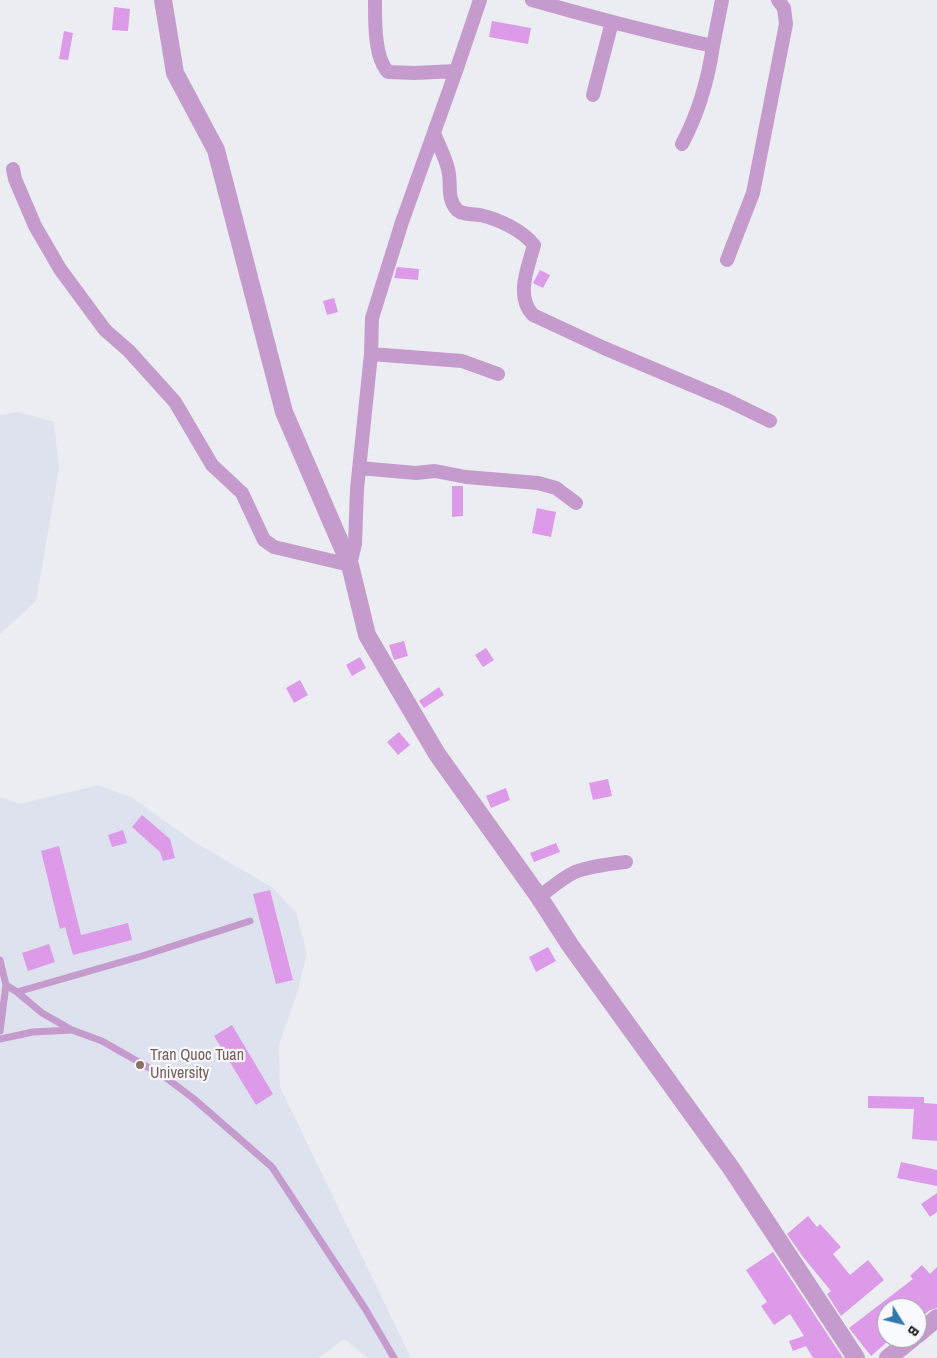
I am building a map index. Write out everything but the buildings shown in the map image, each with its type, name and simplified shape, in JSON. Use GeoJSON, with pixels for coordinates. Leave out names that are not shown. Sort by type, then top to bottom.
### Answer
{"type":"FeatureCollection","features":[{"type":"Feature","properties":{"kind":"street"},"geometry":{"type":"LineString","coordinates":[[163,0],[175,73],[216,150],[284,412],[350,565],[366,635],[437,754],[539,897],[570,945],[731,1168],[856,1358]]}},
{"type":"Feature","properties":{"kind":"street"},"geometry":{"type":"LineString","coordinates":[[375,0],[376,32],[384,67],[388,72],[456,71]]}},
{"type":"Feature","properties":{"kind":"street"},"geometry":{"type":"LineString","coordinates":[[350,565],[355,544],[359,468],[371,354],[372,318],[402,222],[480,0]]}},
{"type":"Feature","properties":{"kind":"street"},"geometry":{"type":"LineString","coordinates":[[532,0],[684,41],[713,46]]}},
{"type":"Feature","properties":{"kind":"street"},"geometry":{"type":"LineString","coordinates":[[682,144],[692,124],[700,101],[711,58],[722,0]]}},
{"type":"Feature","properties":{"kind":"street"},"geometry":{"type":"LineString","coordinates":[[727,260],[753,193],[786,24],[784,8],[778,0]]}},
{"type":"Feature","properties":{"kind":"street"},"geometry":{"type":"LineString","coordinates":[[593,95],[612,22]]}},
{"type":"Feature","properties":{"kind":"street"},"geometry":{"type":"LineString","coordinates":[[434,133],[449,170],[450,198],[457,210],[495,220],[527,237],[534,245],[524,280],[523,291],[526,307],[533,315],[604,348],[727,400],[770,421]]}},
{"type":"Feature","properties":{"kind":"street"},"geometry":{"type":"LineString","coordinates":[[13,169],[15,179],[35,226],[60,270],[105,330],[129,351],[175,402],[212,466],[242,493],[264,540],[274,547],[350,565]]}},
{"type":"Feature","properties":{"kind":"street"},"geometry":{"type":"LineString","coordinates":[[371,354],[462,361],[498,374]]}},
{"type":"Feature","properties":{"kind":"street"},"geometry":{"type":"LineString","coordinates":[[359,468],[416,473],[435,471],[466,478],[538,483],[556,488],[576,503]]}},
{"type":"Feature","properties":{"kind":"street"},"geometry":{"type":"LineString","coordinates":[[539,897],[576,872],[600,865],[626,862]]}},
{"type":"Feature","properties":{"kind":"street"},"geometry":{"type":"LineString","coordinates":[[927,1326],[937,1318]]}},
{"type":"Feature","properties":{"kind":"street"},"geometry":{"type":"LineString","coordinates":[[888,1358],[900,1348]]}},
{"type":"Feature","properties":{"kind":"lane"},"geometry":{"type":"LineString","coordinates":[[17,992],[132,959],[250,921]]}},
{"type":"Feature","properties":{"kind":"lane"},"geometry":{"type":"LineString","coordinates":[[0,960],[6,985],[0,1032]]}},
{"type":"Feature","properties":{"kind":"lane"},"geometry":{"type":"LineString","coordinates":[[6,985],[42,1013],[72,1030],[102,1041],[166,1077],[272,1167],[366,1310],[394,1358]]}},
{"type":"Feature","properties":{"kind":"lane"},"geometry":{"type":"LineString","coordinates":[[0,1039],[33,1032],[72,1030]]}},
{"type":"Feature","properties":{"kind":"shaded area"},"geometry":{"type":"Polygon","coordinates":[[[19,412],[54,422],[59,468],[36,601],[0,634],[0,415],[19,412]]]}},
{"type":"Feature","properties":{"kind":"shaded area","name":"Tran Quoc Tuan University"},"geometry":{"type":"Polygon","coordinates":[[[98,785],[131,797],[193,841],[273,888],[296,913],[307,953],[297,994],[279,1044],[280,1087],[411,1358],[368,1358],[344,1339],[319,1358],[0,1358],[0,797],[20,804],[98,785]]]}},
{"type":"Feature","properties":{"kind":"place","name":"Tran Quoc Tuan University"},"geometry":{"type":"Point","coordinates":[140,1065]}}]}
